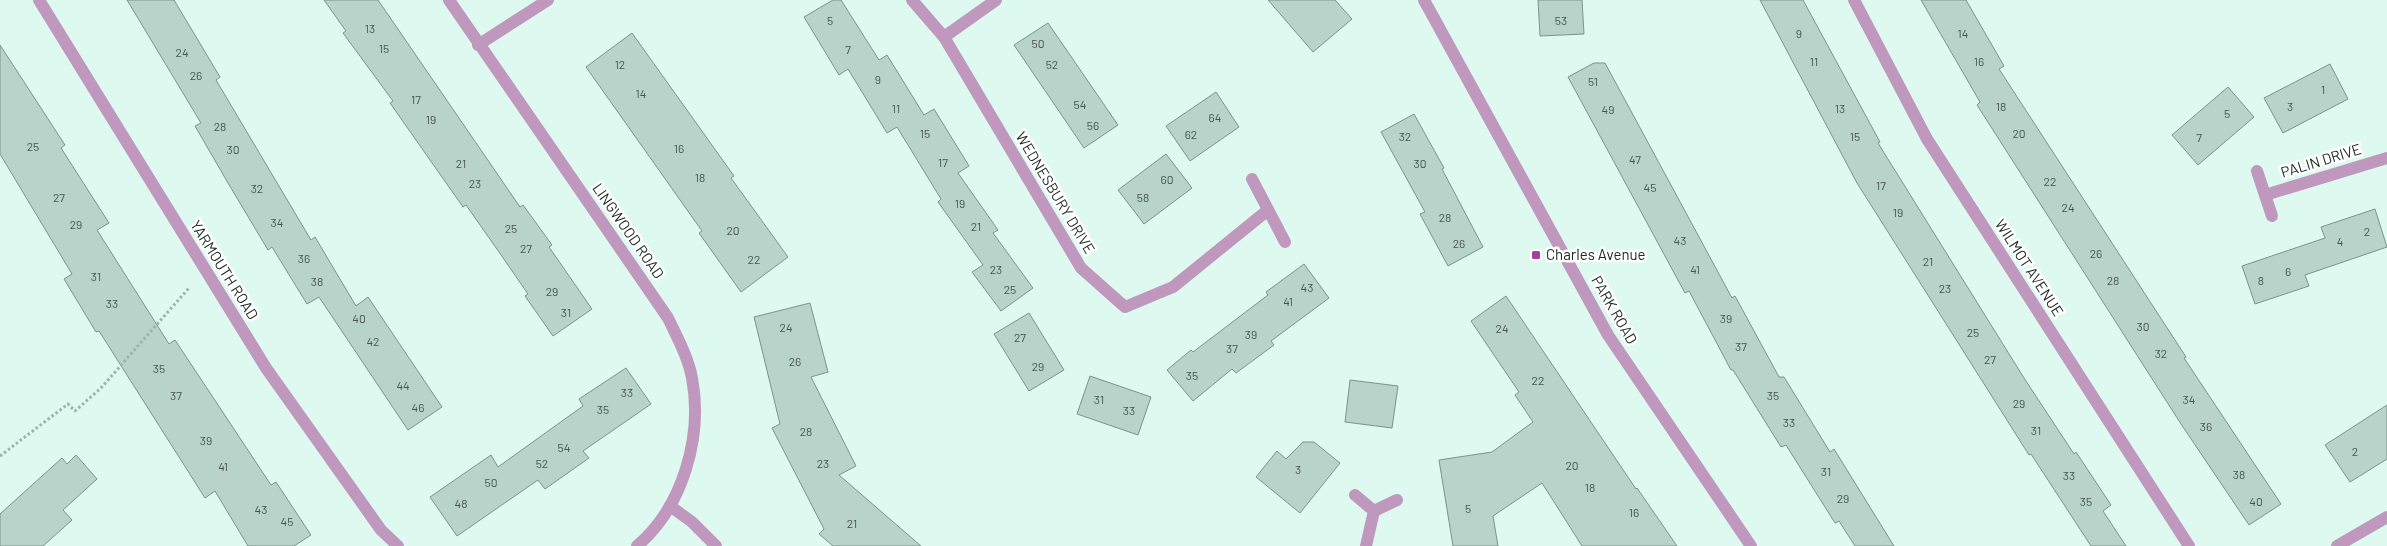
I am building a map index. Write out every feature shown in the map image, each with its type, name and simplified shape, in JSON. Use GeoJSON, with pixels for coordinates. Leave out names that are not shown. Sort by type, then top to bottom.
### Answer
{"type":"FeatureCollection","features":[{"type":"Feature","properties":{"kind":"street","name":"YARMOUTH ROAD"},"geometry":{"type":"LineString","coordinates":[[39,0],[204,271],[266,368],[381,530],[398,546]]}},
{"type":"Feature","properties":{"kind":"street","name":"LINGWOOD ROAD"},"geometry":{"type":"LineString","coordinates":[[448,0],[668,318],[682,348],[692,378],[696,415],[692,448],[683,477],[670,506]]}},
{"type":"Feature","properties":{"kind":"street"},"geometry":{"type":"LineString","coordinates":[[478,45],[548,0]]}},
{"type":"Feature","properties":{"kind":"street","name":"WEDNESBURY DRIVE"},"geometry":{"type":"LineString","coordinates":[[912,0],[944,37],[1081,268],[1125,307],[1173,287],[1268,210]]}},
{"type":"Feature","properties":{"kind":"street"},"geometry":{"type":"LineString","coordinates":[[944,37],[996,0]]}},
{"type":"Feature","properties":{"kind":"street","name":"WILMOT AVENUE"},"geometry":{"type":"LineString","coordinates":[[1854,0],[1927,139],[2189,546]]}},
{"type":"Feature","properties":{"kind":"street","name":"PARK ROAD"},"geometry":{"type":"LineString","coordinates":[[1426,1],[1608,335],[1752,546]]}},
{"type":"Feature","properties":{"kind":"street","name":"PALIN DRIVE"},"geometry":{"type":"LineString","coordinates":[[2264,194],[2387,158]]}},
{"type":"Feature","properties":{"kind":"street","name":"PALIN DRIVE"},"geometry":{"type":"LineString","coordinates":[[2257,171],[2272,216]]}},
{"type":"Feature","properties":{"kind":"street"},"geometry":{"type":"LineString","coordinates":[[1252,179],[1285,242]]}},
{"type":"Feature","properties":{"kind":"street"},"geometry":{"type":"LineString","coordinates":[[1355,495],[1374,511]]}},
{"type":"Feature","properties":{"kind":"street"},"geometry":{"type":"LineString","coordinates":[[1374,511],[1397,500]]}},
{"type":"Feature","properties":{"kind":"street"},"geometry":{"type":"LineString","coordinates":[[637,546],[646,539],[670,506],[692,522],[716,546]]}},
{"type":"Feature","properties":{"kind":"street"},"geometry":{"type":"LineString","coordinates":[[1366,546],[1374,511]]}},
{"type":"Feature","properties":{"kind":"street"},"geometry":{"type":"LineString","coordinates":[[2337,546],[2387,517]]}},
{"type":"Feature","properties":{"kind":"path"},"geometry":{"type":"LineString","coordinates":[[0,456],[68,404],[75,411],[101,388],[204,271]]}},
{"type":"Feature","properties":{"kind":"building"},"geometry":{"type":"Polygon","coordinates":[[[127,0],[174,0],[220,77],[216,80],[311,240],[315,237],[356,306],[368,297],[442,407],[408,430],[319,297],[307,304],[272,247],[268,250],[228,183],[195,126],[201,123],[127,0]]]}},
{"type":"Feature","properties":{"kind":"building"},"geometry":{"type":"Polygon","coordinates":[[[324,0],[378,0],[520,207],[523,205],[552,245],[549,247],[592,309],[553,336],[525,296],[528,294],[499,252],[466,205],[463,207],[390,103],[393,101],[343,33],[346,31],[324,0]]]}},
{"type":"Feature","properties":{"kind":"building"},"geometry":{"type":"Polygon","coordinates":[[[833,0],[841,0],[879,60],[887,55],[924,115],[934,109],[969,166],[958,173],[998,230],[993,233],[1033,288],[1001,311],[972,272],[983,265],[938,202],[941,199],[897,127],[887,133],[848,69],[839,75],[804,17],[833,0]]]}},
{"type":"Feature","properties":{"kind":"building"},"geometry":{"type":"Polygon","coordinates":[[[1268,0],[1335,0],[1352,19],[1313,52],[1268,0]]]}},
{"type":"Feature","properties":{"kind":"building"},"geometry":{"type":"Polygon","coordinates":[[[1538,0],[1582,0],[1584,34],[1540,36],[1538,0]]]}},
{"type":"Feature","properties":{"kind":"building"},"geometry":{"type":"Polygon","coordinates":[[[1760,0],[1803,0],[1880,142],[1878,143],[2024,378],[2074,454],[2076,452],[2111,505],[2103,511],[2126,546],[2091,546],[2031,454],[2029,455],[1857,183],[1760,0]]]}},
{"type":"Feature","properties":{"kind":"building"},"geometry":{"type":"Polygon","coordinates":[[[1921,0],[1966,0],[2004,66],[1999,69],[2186,357],[2184,358],[2281,504],[2249,525],[2181,424],[1977,105],[1980,102],[1921,0]]]}},
{"type":"Feature","properties":{"kind":"building"},"geometry":{"type":"Polygon","coordinates":[[[1048,23],[1118,125],[1084,148],[1014,45],[1048,23]]]}},
{"type":"Feature","properties":{"kind":"building"},"geometry":{"type":"Polygon","coordinates":[[[632,33],[734,176],[731,178],[788,257],[741,292],[699,233],[702,231],[586,67],[632,33]]]}},
{"type":"Feature","properties":{"kind":"building"},"geometry":{"type":"Polygon","coordinates":[[[0,45],[65,145],[61,148],[109,223],[97,230],[169,344],[175,340],[271,485],[276,482],[311,535],[294,546],[248,546],[215,491],[205,498],[99,331],[96,332],[64,279],[72,274],[0,154],[0,45]]]}},
{"type":"Feature","properties":{"kind":"building"},"geometry":{"type":"Polygon","coordinates":[[[1594,63],[1605,63],[1732,298],[1735,296],[1779,377],[1784,377],[1830,452],[1834,449],[1894,546],[1855,546],[1839,521],[1835,523],[1786,445],[1781,447],[1733,370],[1731,370],[1689,291],[1685,293],[1568,77],[1594,63]]]}},
{"type":"Feature","properties":{"kind":"building"},"geometry":{"type":"Polygon","coordinates":[[[2330,64],[2348,99],[2283,133],[2264,98],[2330,64]]]}},
{"type":"Feature","properties":{"kind":"building"},"geometry":{"type":"Polygon","coordinates":[[[2228,87],[2254,117],[2198,165],[2172,135],[2228,87]]]}},
{"type":"Feature","properties":{"kind":"building"},"geometry":{"type":"Polygon","coordinates":[[[1216,92],[1239,127],[1190,161],[1166,126],[1216,92]]]}},
{"type":"Feature","properties":{"kind":"building"},"geometry":{"type":"Polygon","coordinates":[[[1414,114],[1444,168],[1442,169],[1483,247],[1448,266],[1420,214],[1425,212],[1381,132],[1414,114]]]}},
{"type":"Feature","properties":{"kind":"building"},"geometry":{"type":"Polygon","coordinates":[[[1166,154],[1192,188],[1144,224],[1118,190],[1166,154]]]}},
{"type":"Feature","properties":{"kind":"building"},"geometry":{"type":"Polygon","coordinates":[[[2375,209],[2387,247],[2305,275],[2309,286],[2255,304],[2242,266],[2325,238],[2321,227],[2375,209]]]}},
{"type":"Feature","properties":{"kind":"building"},"geometry":{"type":"Polygon","coordinates":[[[1304,264],[1329,298],[1271,341],[1274,345],[1236,373],[1232,369],[1193,401],[1167,370],[1191,350],[1193,352],[1268,295],[1266,292],[1304,264]]]}},
{"type":"Feature","properties":{"kind":"building"},"geometry":{"type":"Polygon","coordinates":[[[1506,296],[1636,489],[1677,546],[1582,546],[1542,483],[1493,516],[1498,546],[1453,546],[1439,460],[1492,452],[1533,422],[1515,395],[1519,392],[1471,321],[1506,296]]]}},
{"type":"Feature","properties":{"kind":"building"},"geometry":{"type":"Polygon","coordinates":[[[810,303],[828,372],[811,377],[856,466],[839,475],[921,546],[833,546],[819,534],[824,529],[772,428],[780,424],[754,317],[810,303]]]}},
{"type":"Feature","properties":{"kind":"building"},"geometry":{"type":"Polygon","coordinates":[[[1029,313],[1064,370],[1029,391],[994,334],[1029,313]]]}},
{"type":"Feature","properties":{"kind":"building"},"geometry":{"type":"Polygon","coordinates":[[[626,368],[651,404],[583,451],[589,458],[545,489],[538,480],[457,536],[430,497],[491,455],[498,467],[583,406],[579,399],[626,368]]]}},
{"type":"Feature","properties":{"kind":"building"},"geometry":{"type":"Polygon","coordinates":[[[1090,376],[1151,397],[1138,435],[1077,414],[1090,376]]]}},
{"type":"Feature","properties":{"kind":"building"},"geometry":{"type":"Polygon","coordinates":[[[1350,380],[1398,386],[1392,428],[1345,422],[1350,380]]]}},
{"type":"Feature","properties":{"kind":"building"},"geometry":{"type":"Polygon","coordinates":[[[2387,405],[2387,459],[2350,482],[2325,445],[2387,405]]]}},
{"type":"Feature","properties":{"kind":"building"},"geometry":{"type":"Polygon","coordinates":[[[1303,442],[1314,442],[1340,463],[1300,513],[1256,477],[1277,451],[1286,459],[1303,442]]]}},
{"type":"Feature","properties":{"kind":"building"},"geometry":{"type":"Polygon","coordinates":[[[76,455],[97,479],[63,510],[72,520],[43,546],[0,546],[0,514],[62,458],[67,464],[76,455]]]}},
{"type":"Feature","properties":{"kind":"place","name":"Charles Avenue"},"geometry":{"type":"Point","coordinates":[1536,255]}}]}
